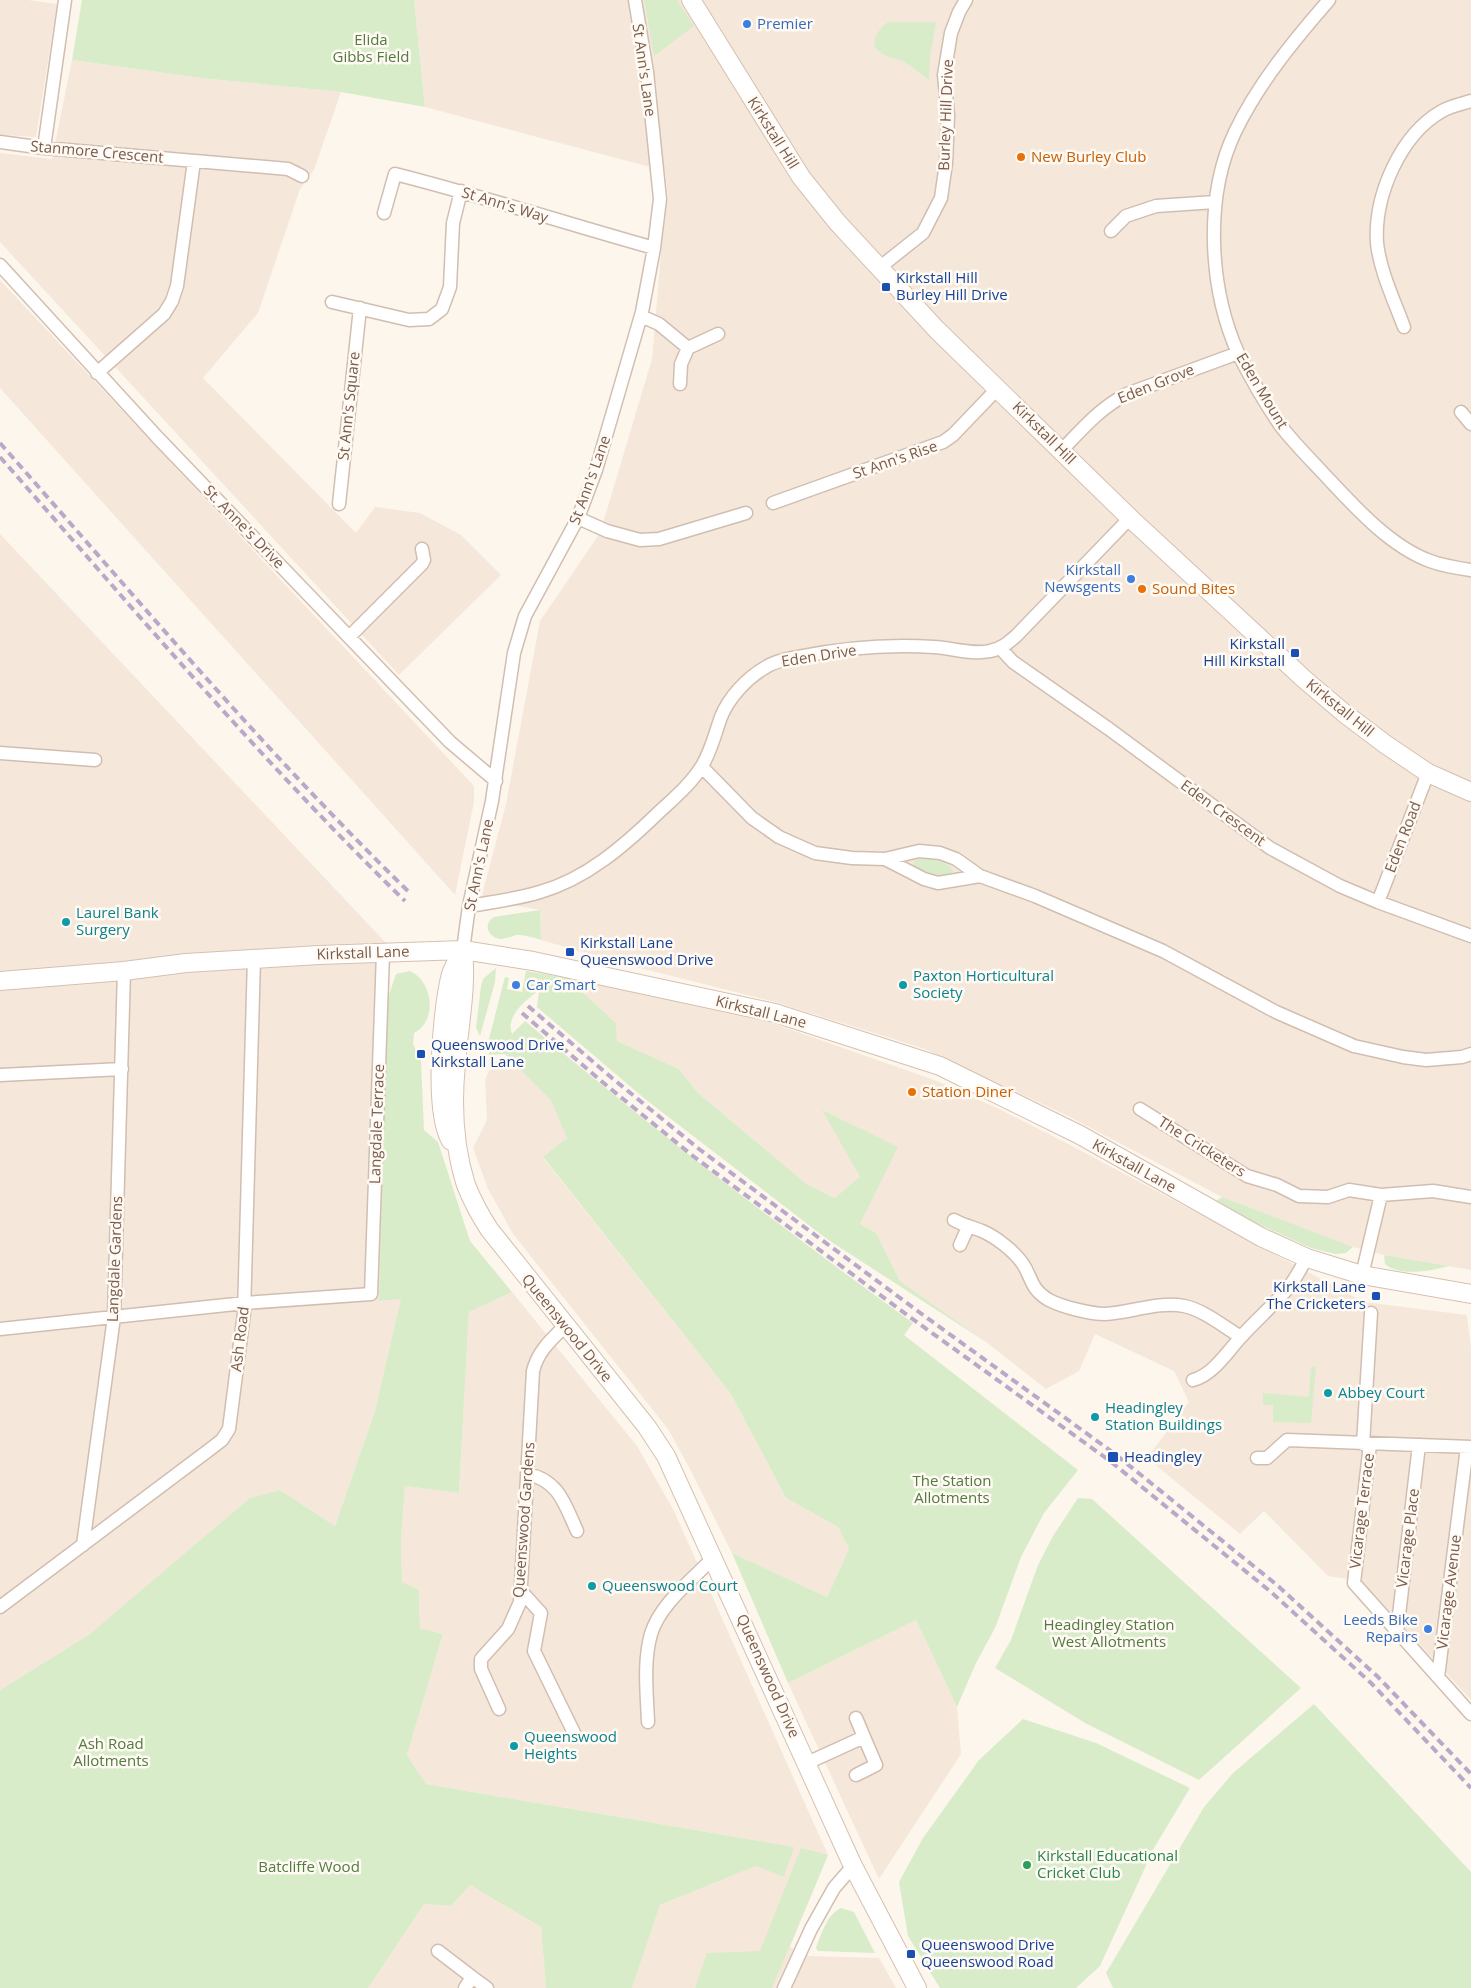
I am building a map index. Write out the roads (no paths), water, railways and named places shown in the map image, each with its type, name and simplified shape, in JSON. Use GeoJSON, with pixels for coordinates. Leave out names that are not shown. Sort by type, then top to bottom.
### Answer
{"type":"FeatureCollection","features":[{"type":"Feature","properties":{"kind":"street"},"geometry":{"type":"LineString","coordinates":[[44,148],[65,0]]}},
{"type":"Feature","properties":{"kind":"street","name":"St Ann's Lane"},"geometry":{"type":"LineString","coordinates":[[463,950],[469,906],[496,781],[514,653],[525,616],[578,518],[596,470],[641,316],[654,248],[660,200],[646,72],[635,0]]}},
{"type":"Feature","properties":{"kind":"street","name":"Kirkstall Hill"},"geometry":{"type":"LineString","coordinates":[[691,0],[801,177],[837,222],[937,330],[1130,518],[1344,713],[1428,773],[1471,792]]}},
{"type":"Feature","properties":{"kind":"street","name":"Burley Hill Drive"},"geometry":{"type":"LineString","coordinates":[[879,268],[923,233],[941,198],[946,162],[948,115],[944,75],[951,33],[966,0]]}},
{"type":"Feature","properties":{"kind":"street","name":"Eden Mount"},"geometry":{"type":"LineString","coordinates":[[1329,0],[1293,43],[1262,85],[1235,132],[1224,161],[1215,202],[1216,272],[1226,314],[1238,353],[1281,426],[1362,513],[1397,544],[1412,553],[1431,562],[1471,570]]}},
{"type":"Feature","properties":{"kind":"street"},"geometry":{"type":"LineString","coordinates":[[1404,327],[1383,269],[1378,245],[1377,222],[1380,200],[1387,180],[1397,161],[1419,130],[1441,112],[1471,101]]}},
{"type":"Feature","properties":{"kind":"street","name":"Stanmore Crescent"},"geometry":{"type":"LineString","coordinates":[[0,142],[44,148],[288,169],[302,176]]}},
{"type":"Feature","properties":{"kind":"street"},"geometry":{"type":"LineString","coordinates":[[97,373],[164,314],[172,301],[177,286],[194,161]]}},
{"type":"Feature","properties":{"kind":"street","name":"St Ann's Way"},"geometry":{"type":"LineString","coordinates":[[384,213],[394,174],[460,191],[654,248]]}},
{"type":"Feature","properties":{"kind":"street"},"geometry":{"type":"LineString","coordinates":[[332,302],[409,320],[429,319],[442,309],[450,287],[453,223],[460,191]]}},
{"type":"Feature","properties":{"kind":"street"},"geometry":{"type":"LineString","coordinates":[[1111,231],[1126,216],[1156,206],[1215,202]]}},
{"type":"Feature","properties":{"kind":"street","name":"St. Anne's Drive"},"geometry":{"type":"LineString","coordinates":[[0,264],[97,373],[349,637],[450,742],[496,781]]}},
{"type":"Feature","properties":{"kind":"street","name":"St Ann's Square"},"geometry":{"type":"LineString","coordinates":[[339,504],[360,308]]}},
{"type":"Feature","properties":{"kind":"street"},"geometry":{"type":"LineString","coordinates":[[641,316],[659,324],[688,348]]}},
{"type":"Feature","properties":{"kind":"street"},"geometry":{"type":"LineString","coordinates":[[680,384],[681,364],[688,348],[718,334]]}},
{"type":"Feature","properties":{"kind":"street","name":"Eden Grove"},"geometry":{"type":"LineString","coordinates":[[1062,450],[1095,415],[1110,403],[1127,394],[1238,353]]}},
{"type":"Feature","properties":{"kind":"street","name":"St Ann's Rise"},"geometry":{"type":"LineString","coordinates":[[773,503],[943,442],[953,436],[998,388]]}},
{"type":"Feature","properties":{"kind":"street"},"geometry":{"type":"LineString","coordinates":[[1461,412],[1471,424]]}},
{"type":"Feature","properties":{"kind":"street"},"geometry":{"type":"LineString","coordinates":[[578,518],[607,531],[640,540],[659,539],[746,513]]}},
{"type":"Feature","properties":{"kind":"street","name":"Eden Drive"},"geometry":{"type":"LineString","coordinates":[[469,906],[541,892],[562,884],[587,871],[640,831],[690,782],[702,767],[710,752],[722,715],[731,700],[753,676],[767,666],[811,654],[887,646],[935,647],[977,652],[1000,648],[1016,636],[1130,518]]}},
{"type":"Feature","properties":{"kind":"street"},"geometry":{"type":"LineString","coordinates":[[349,637],[422,564],[424,560],[422,549]]}},
{"type":"Feature","properties":{"kind":"street","name":"Eden Crescent"},"geometry":{"type":"LineString","coordinates":[[1000,648],[1013,662],[1109,729],[1270,848],[1340,886],[1471,936]]}},
{"type":"Feature","properties":{"kind":"street"},"geometry":{"type":"LineString","coordinates":[[0,753],[95,760]]}},
{"type":"Feature","properties":{"kind":"street"},"geometry":{"type":"LineString","coordinates":[[702,767],[752,818],[779,837],[815,853],[852,858],[885,859],[919,851],[940,853],[956,859],[980,876],[1034,896],[1163,951],[1276,1012],[1354,1046],[1426,1060],[1462,1057],[1471,1054]]}},
{"type":"Feature","properties":{"kind":"street","name":"Eden Road"},"geometry":{"type":"LineString","coordinates":[[1378,902],[1428,773]]}},
{"type":"Feature","properties":{"kind":"street"},"geometry":{"type":"LineString","coordinates":[[885,859],[924,879],[938,883],[980,876]]}},
{"type":"Feature","properties":{"kind":"street","name":"Kirkstall Lane"},"geometry":{"type":"LineString","coordinates":[[0,981],[254,958],[463,950],[524,959],[776,1013],[940,1066],[1080,1135],[1261,1237],[1307,1258],[1362,1275],[1471,1294]]}},
{"type":"Feature","properties":{"kind":"street","name":"Queenswood Drive"},"geometry":{"type":"LineString","coordinates":[[463,950],[466,973],[454,1094],[457,1151],[467,1186],[489,1229],[647,1427],[666,1456],[714,1557],[853,1866],[917,1988]]}},
{"type":"Feature","properties":{"kind":"street","name":"Langdale Terrace"},"geometry":{"type":"LineString","coordinates":[[245,1303],[371,1294],[383,953]]}},
{"type":"Feature","properties":{"kind":"street","name":"Ash Road"},"geometry":{"type":"LineString","coordinates":[[0,1607],[209,1450],[229,1429],[245,1303],[254,958]]}},
{"type":"Feature","properties":{"kind":"street","name":"Langdale Gardens"},"geometry":{"type":"LineString","coordinates":[[83,1545],[114,1317],[124,971]]}},
{"type":"Feature","properties":{"kind":"street"},"geometry":{"type":"LineString","coordinates":[[0,1075],[122,1069]]}},
{"type":"Feature","properties":{"kind":"street","name":"The Cricketers"},"geometry":{"type":"LineString","coordinates":[[1140,1109],[1247,1176],[1277,1185],[1299,1196],[1328,1197],[1349,1190],[1381,1194],[1434,1191],[1471,1197]]}},
{"type":"Feature","properties":{"kind":"street"},"geometry":{"type":"LineString","coordinates":[[1362,1275],[1381,1194]]}},
{"type":"Feature","properties":{"kind":"street"},"geometry":{"type":"LineString","coordinates":[[954,1220],[968,1228],[981,1230],[1001,1242],[1023,1264],[1032,1285],[1049,1300],[1076,1309],[1104,1314],[1156,1306],[1172,1305],[1186,1307],[1241,1337]]}},
{"type":"Feature","properties":{"kind":"street"},"geometry":{"type":"LineString","coordinates":[[960,1245],[968,1228]]}},
{"type":"Feature","properties":{"kind":"street"},"geometry":{"type":"LineString","coordinates":[[1192,1380],[1200,1378],[1215,1367],[1290,1286],[1307,1258]]}},
{"type":"Feature","properties":{"kind":"street"},"geometry":{"type":"LineString","coordinates":[[0,1329],[245,1303]]}},
{"type":"Feature","properties":{"kind":"street","name":"Vicarage Terrace"},"geometry":{"type":"LineString","coordinates":[[1371,1313],[1367,1444],[1354,1583],[1471,1714]]}},
{"type":"Feature","properties":{"kind":"street","name":"Queenswood Gardens"},"geometry":{"type":"LineString","coordinates":[[499,1709],[481,1669],[482,1659],[508,1629],[520,1602],[533,1371],[536,1358],[543,1348],[565,1326]]}},
{"type":"Feature","properties":{"kind":"street"},"geometry":{"type":"LineString","coordinates":[[1257,1458],[1267,1458],[1287,1440],[1469,1447]]}},
{"type":"Feature","properties":{"kind":"street","name":"Vicarage Place"},"geometry":{"type":"LineString","coordinates":[[1397,1632],[1419,1445]]}},
{"type":"Feature","properties":{"kind":"street","name":"Vicarage Avenue"},"geometry":{"type":"LineString","coordinates":[[1438,1677],[1469,1447]]}},
{"type":"Feature","properties":{"kind":"street"},"geometry":{"type":"LineString","coordinates":[[528,1474],[541,1477],[560,1493],[577,1531]]}},
{"type":"Feature","properties":{"kind":"street"},"geometry":{"type":"LineString","coordinates":[[648,1722],[648,1650],[652,1633],[660,1617],[671,1602],[714,1557]]}},
{"type":"Feature","properties":{"kind":"street"},"geometry":{"type":"LineString","coordinates":[[521,1591],[540,1613],[534,1650],[575,1735]]}},
{"type":"Feature","properties":{"kind":"street"},"geometry":{"type":"LineString","coordinates":[[856,1718],[876,1765],[856,1775]]}},
{"type":"Feature","properties":{"kind":"street"},"geometry":{"type":"LineString","coordinates":[[807,1763],[864,1737]]}},
{"type":"Feature","properties":{"kind":"street"},"geometry":{"type":"LineString","coordinates":[[784,1988],[811,1929],[834,1888],[853,1866]]}},
{"type":"Feature","properties":{"kind":"street"},"geometry":{"type":"LineString","coordinates":[[438,1951],[487,1988]]}},
{"type":"Feature","properties":{"kind":"street"},"geometry":{"type":"LineString","coordinates":[[465,1988],[472,1977]]}},
{"type":"Feature","properties":{"kind":"railway"},"geometry":{"type":"LineString","coordinates":[[0,443],[252,729],[411,894]]}},
{"type":"Feature","properties":{"kind":"railway"},"geometry":{"type":"LineString","coordinates":[[0,457],[248,739],[405,901]]}},
{"type":"Feature","properties":{"kind":"railway"},"geometry":{"type":"LineString","coordinates":[[528,1006],[699,1149],[1115,1454],[1277,1585],[1378,1677],[1471,1774]]}},
{"type":"Feature","properties":{"kind":"railway"},"geometry":{"type":"LineString","coordinates":[[522,1013],[693,1156],[914,1320],[1110,1461],[1271,1592],[1371,1683],[1471,1788]]}},
{"type":"Feature","properties":{"kind":"place","name":"Premier"},"geometry":{"type":"Point","coordinates":[747,24]}},
{"type":"Feature","properties":{"kind":"place","name":"New Burley Club"},"geometry":{"type":"Point","coordinates":[1021,157]}},
{"type":"Feature","properties":{"kind":"place","name":"Kirkstall Hill Burley Hill Drive"},"geometry":{"type":"Point","coordinates":[886,287]}},
{"type":"Feature","properties":{"kind":"place","name":"Kirkstall Newsgents"},"geometry":{"type":"Point","coordinates":[1131,579]}},
{"type":"Feature","properties":{"kind":"place","name":"Sound Bites"},"geometry":{"type":"Point","coordinates":[1142,589]}},
{"type":"Feature","properties":{"kind":"place","name":"Kirkstall Hill Kirkstall"},"geometry":{"type":"Point","coordinates":[1295,653]}},
{"type":"Feature","properties":{"kind":"place","name":"Laurel Bank Surgery"},"geometry":{"type":"Point","coordinates":[66,922]}},
{"type":"Feature","properties":{"kind":"place","name":"Kirkstall Lane Queenswood Drive"},"geometry":{"type":"Point","coordinates":[570,952]}},
{"type":"Feature","properties":{"kind":"place","name":"Car Smart"},"geometry":{"type":"Point","coordinates":[516,985]}},
{"type":"Feature","properties":{"kind":"place","name":"Paxton Horticultural Society"},"geometry":{"type":"Point","coordinates":[903,985]}},
{"type":"Feature","properties":{"kind":"place","name":"Queenswood Drive Kirkstall Lane"},"geometry":{"type":"Point","coordinates":[421,1054]}},
{"type":"Feature","properties":{"kind":"place","name":"Station Diner"},"geometry":{"type":"Point","coordinates":[912,1092]}},
{"type":"Feature","properties":{"kind":"place","name":"Kirkstall Lane The Cricketers"},"geometry":{"type":"Point","coordinates":[1376,1296]}},
{"type":"Feature","properties":{"kind":"place","name":"Abbey Court"},"geometry":{"type":"Point","coordinates":[1328,1393]}},
{"type":"Feature","properties":{"kind":"place","name":"Headingley Station Buildings"},"geometry":{"type":"Point","coordinates":[1095,1417]}},
{"type":"Feature","properties":{"kind":"place","name":"Headingley"},"geometry":{"type":"Point","coordinates":[1113,1457]}},
{"type":"Feature","properties":{"kind":"place","name":"Queenswood Court"},"geometry":{"type":"Point","coordinates":[592,1586]}},
{"type":"Feature","properties":{"kind":"place","name":"Leeds Bike Repairs"},"geometry":{"type":"Point","coordinates":[1428,1629]}},
{"type":"Feature","properties":{"kind":"place","name":"Queenswood Heights"},"geometry":{"type":"Point","coordinates":[514,1746]}},
{"type":"Feature","properties":{"kind":"place","name":"Kirkstall Educational Cricket Club"},"geometry":{"type":"Point","coordinates":[1027,1865]}},
{"type":"Feature","properties":{"kind":"place","name":"Queenswood Drive Queenswood Road"},"geometry":{"type":"Point","coordinates":[911,1954]}},
{"type":"Feature","properties":{"kind":"park label","name":"Elida Gibbs Field"},"geometry":{"type":"Point","coordinates":[371,48]}},
{"type":"Feature","properties":{"kind":"park label","name":"The Station Allotments"},"geometry":{"type":"Point","coordinates":[952,1490]}},
{"type":"Feature","properties":{"kind":"park label","name":"Headingley Station West Allotments"},"geometry":{"type":"Point","coordinates":[1109,1634]}},
{"type":"Feature","properties":{"kind":"park label","name":"Ash Road Allotments"},"geometry":{"type":"Point","coordinates":[111,1752]}},
{"type":"Feature","properties":{"kind":"park label","name":"Batcliffe Wood"},"geometry":{"type":"Point","coordinates":[309,1867]}}]}
